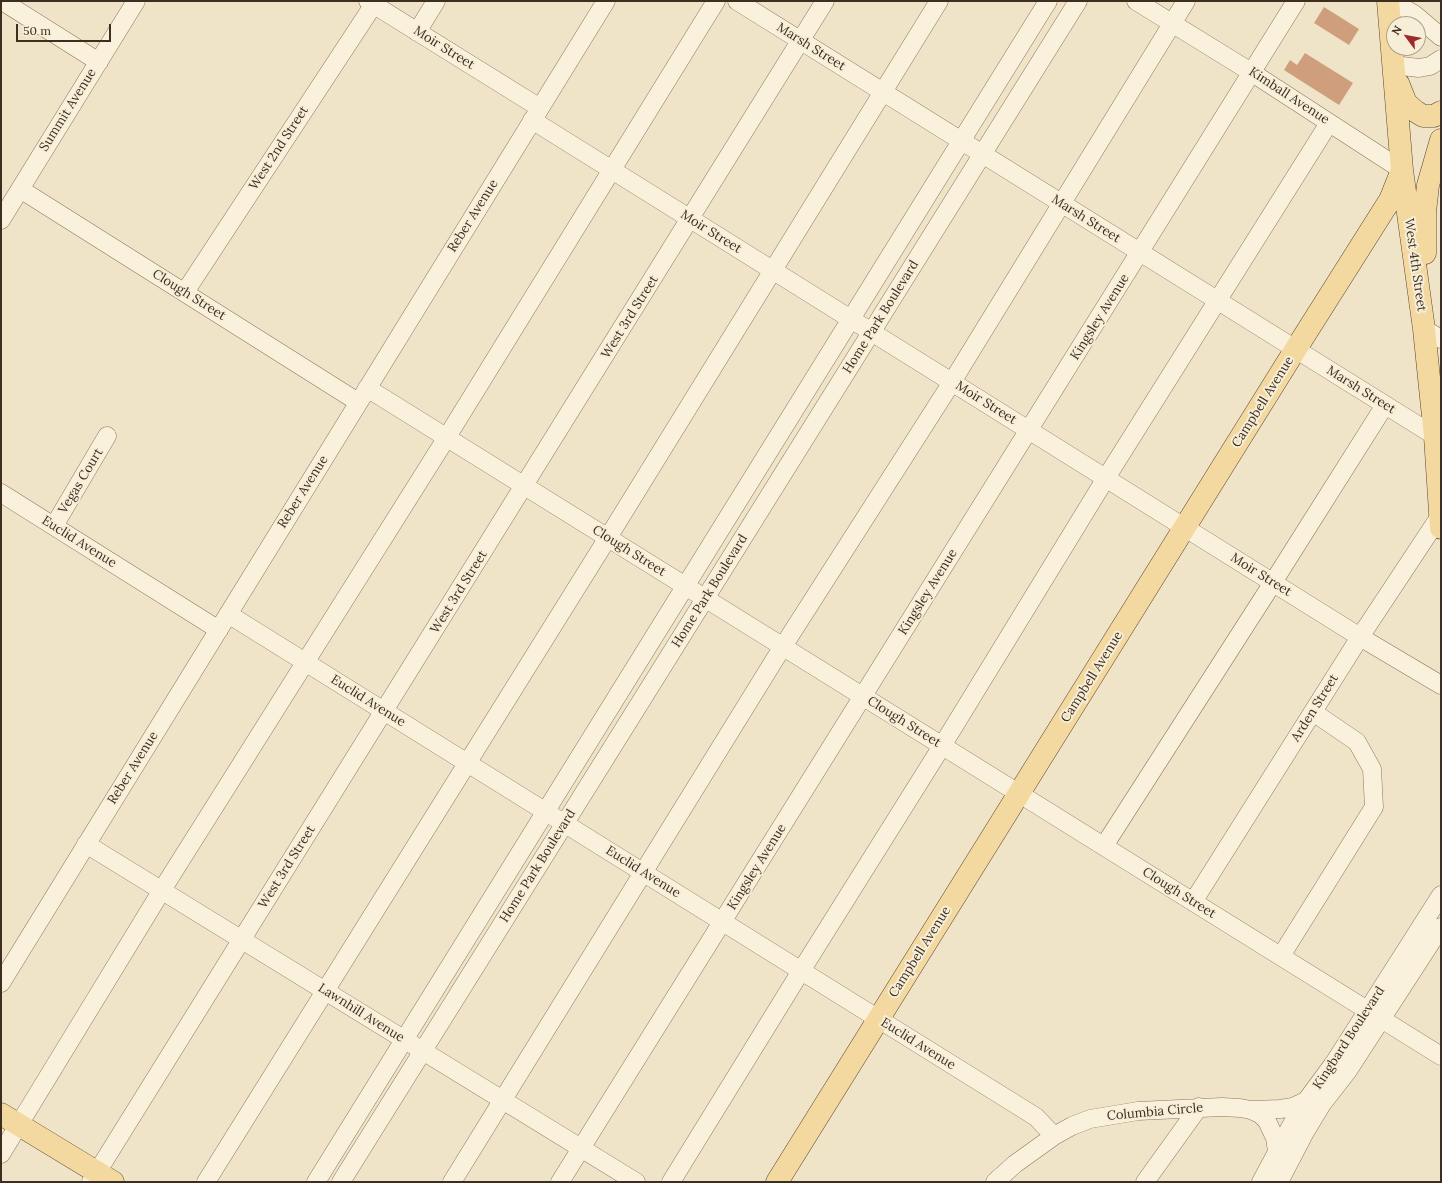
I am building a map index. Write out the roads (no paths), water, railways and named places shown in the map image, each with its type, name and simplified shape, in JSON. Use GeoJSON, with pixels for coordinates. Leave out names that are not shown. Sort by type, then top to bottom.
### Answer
{"type":"FeatureCollection","features":[{"type":"Feature","properties":{"kind":"main road","name":"West 4th Street"},"geometry":{"type":"LineString","coordinates":[[1388,1],[1402,170],[1433,334],[1435,436],[1441,520]]}},
{"type":"Feature","properties":{"kind":"main road"},"geometry":{"type":"LineString","coordinates":[[1393,65],[1406,103],[1423,116],[1434,116],[1441,112]]}},
{"type":"Feature","properties":{"kind":"main road"},"geometry":{"type":"LineString","coordinates":[[1433,334],[1425,260],[1425,212],[1434,189],[1441,140]]}},
{"type":"Feature","properties":{"kind":"main road","name":"Kimball Avenue"},"geometry":{"type":"LineString","coordinates":[[1402,170],[1434,189]]}},
{"type":"Feature","properties":{"kind":"main road","name":"Campbell Avenue"},"geometry":{"type":"LineString","coordinates":[[777,1182],[1295,349],[1390,200],[1402,170]]}},
{"type":"Feature","properties":{"kind":"main road"},"geometry":{"type":"LineString","coordinates":[[1425,260],[1432,233],[1441,222]]}},
{"type":"Feature","properties":{"kind":"main road"},"geometry":{"type":"LineString","coordinates":[[10,1120],[100,1179]]}},
{"type":"Feature","properties":{"kind":"street"},"geometry":{"type":"LineString","coordinates":[[2,1],[99,62]]}},
{"type":"Feature","properties":{"kind":"street","name":"Summit Avenue"},"geometry":{"type":"LineString","coordinates":[[1,220],[136,1]]}},
{"type":"Feature","properties":{"kind":"street"},"geometry":{"type":"LineString","coordinates":[[417,32],[436,1]]}},
{"type":"Feature","properties":{"kind":"street","name":"Reber Avenue"},"geometry":{"type":"LineString","coordinates":[[1,983],[606,1]]}},
{"type":"Feature","properties":{"kind":"street"},"geometry":{"type":"LineString","coordinates":[[1,1154],[10,1120],[162,890],[306,662],[447,437],[716,1]]}},
{"type":"Feature","properties":{"kind":"street","name":"Marsh Street"},"geometry":{"type":"LineString","coordinates":[[738,1],[1435,436]]}},
{"type":"Feature","properties":{"kind":"street","name":"West 3rd Street"},"geometry":{"type":"LineString","coordinates":[[100,1179],[242,940],[825,1]]}},
{"type":"Feature","properties":{"kind":"street"},"geometry":{"type":"LineString","coordinates":[[206,1182],[608,538],[882,91],[939,1]]}},
{"type":"Feature","properties":{"kind":"street","name":"Home Park Boulevard"},"geometry":{"type":"LineString","coordinates":[[316,1182],[1048,1]]}},
{"type":"Feature","properties":{"kind":"street","name":"Home Park Boulevard"},"geometry":{"type":"LineString","coordinates":[[341,1182],[1078,1]]}},
{"type":"Feature","properties":{"kind":"street","name":"Kimball Avenue"},"geometry":{"type":"LineString","coordinates":[[1136,1],[1251,72],[1402,170]]}},
{"type":"Feature","properties":{"kind":"street"},"geometry":{"type":"LineString","coordinates":[[452,1182],[783,647],[952,382],[1186,1]]}},
{"type":"Feature","properties":{"kind":"street","name":"Kingsley Avenue"},"geometry":{"type":"LineString","coordinates":[[560,1182],[1296,1]]}},
{"type":"Feature","properties":{"kind":"street"},"geometry":{"type":"LineString","coordinates":[[1391,1],[1421,9],[1441,37]]}},
{"type":"Feature","properties":{"kind":"street","name":"Moir Street"},"geometry":{"type":"LineString","coordinates":[[371,3],[417,32],[536,114],[611,169],[1273,583],[1441,685]]}},
{"type":"Feature","properties":{"kind":"street","name":"West 2nd Street"},"geometry":{"type":"LineString","coordinates":[[184,292],[371,3]]}},
{"type":"Feature","properties":{"kind":"street"},"geometry":{"type":"LineString","coordinates":[[1393,65],[1419,68],[1430,66],[1441,59]]}},
{"type":"Feature","properties":{"kind":"street"},"geometry":{"type":"LineString","coordinates":[[671,1182],[800,970],[942,746],[1106,478],[1329,123]]}},
{"type":"Feature","properties":{"kind":"street","name":"Clough Street"},"geometry":{"type":"LineString","coordinates":[[20,189],[184,292],[363,395],[447,437],[1441,1056]]}},
{"type":"Feature","properties":{"kind":"street"},"geometry":{"type":"LineString","coordinates":[[1104,846],[1385,405]]}},
{"type":"Feature","properties":{"kind":"street","name":"Vegas Court"},"geometry":{"type":"LineString","coordinates":[[54,526],[108,436]]}},
{"type":"Feature","properties":{"kind":"street","name":"Euclid Avenue"},"geometry":{"type":"LineString","coordinates":[[1,493],[219,630]]}},
{"type":"Feature","properties":{"kind":"street","name":"Arden Street"},"geometry":{"type":"LineString","coordinates":[[1193,902],[1360,637],[1441,520]]}},
{"type":"Feature","properties":{"kind":"street","name":"Euclid Avenue"},"geometry":{"type":"LineString","coordinates":[[228,614],[1036,1117],[1054,1136]]}},
{"type":"Feature","properties":{"kind":"street"},"geometry":{"type":"LineString","coordinates":[[1280,956],[1374,807],[1372,769],[1357,742],[1313,712]]}},
{"type":"Feature","properties":{"kind":"street","name":"Lawnhill Avenue"},"geometry":{"type":"LineString","coordinates":[[86,844],[636,1182]]}},
{"type":"Feature","properties":{"kind":"street","name":"Kingbard Boulevard"},"geometry":{"type":"LineString","coordinates":[[1279,1182],[1305,1132],[1322,1104],[1347,1072],[1375,1015],[1441,895]]}},
{"type":"Feature","properties":{"kind":"street","name":"Kingbard Boulevard"},"geometry":{"type":"LineString","coordinates":[[1261,1182],[1306,1101],[1334,1063],[1375,1015],[1441,927]]}},
{"type":"Feature","properties":{"kind":"street"},"geometry":{"type":"LineString","coordinates":[[1251,1110],[1280,1110],[1293,1107],[1306,1101]]}},
{"type":"Feature","properties":{"kind":"street"},"geometry":{"type":"LineString","coordinates":[[1145,1182],[1199,1107]]}},
{"type":"Feature","properties":{"kind":"street","name":"Columbia Circle"},"geometry":{"type":"LineString","coordinates":[[995,1182],[1020,1160],[1054,1136],[1072,1126],[1090,1119],[1112,1114],[1138,1111],[1199,1107],[1240,1108],[1251,1110],[1260,1114],[1267,1121],[1275,1138],[1277,1151],[1275,1182]]}}]}
